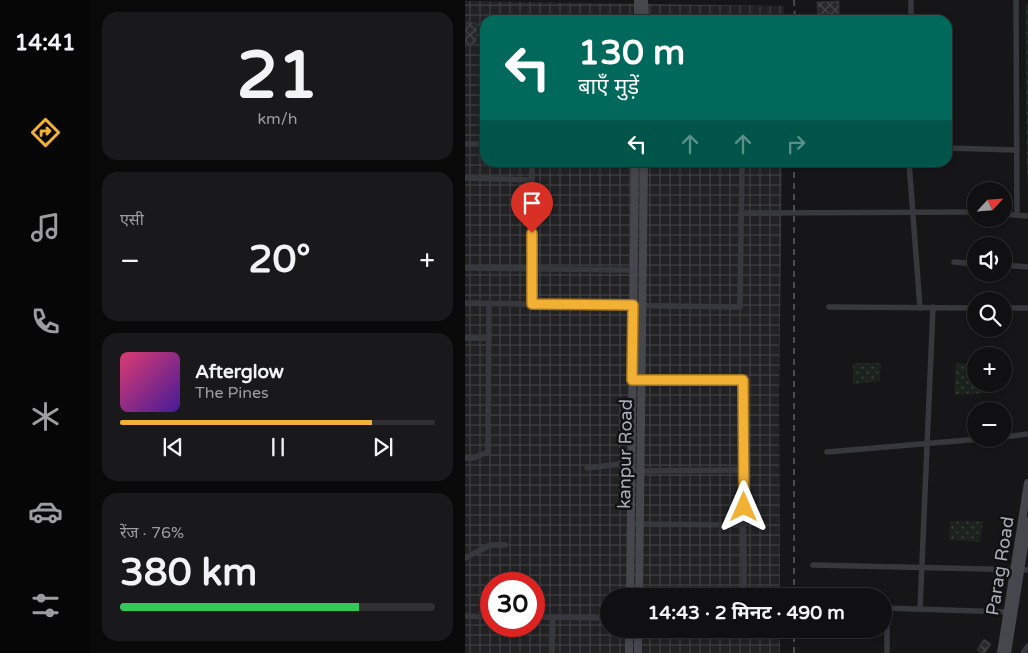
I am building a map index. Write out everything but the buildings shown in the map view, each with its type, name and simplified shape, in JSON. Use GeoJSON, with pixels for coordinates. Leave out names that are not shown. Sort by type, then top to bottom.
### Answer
{"type":"FeatureCollection","features":[{"type":"Feature","properties":{"kind":"street"},"geometry":{"type":"LineString","coordinates":[[638,0],[638,15]]}},
{"type":"Feature","properties":{"kind":"street"},"geometry":{"type":"LineString","coordinates":[[644,0],[645,15]]}},
{"type":"Feature","properties":{"kind":"street"},"geometry":{"type":"LineString","coordinates":[[911,0],[911,15]]}},
{"type":"Feature","properties":{"kind":"street"},"geometry":{"type":"LineString","coordinates":[[1016,0],[1017,215]]}},
{"type":"Feature","properties":{"kind":"street"},"geometry":{"type":"LineString","coordinates":[[465,144],[480,144]]}},
{"type":"Feature","properties":{"kind":"street"},"geometry":{"type":"LineString","coordinates":[[952,148],[1017,150]]}},
{"type":"Feature","properties":{"kind":"street"},"geometry":{"type":"LineString","coordinates":[[532,167],[532,304]]}},
{"type":"Feature","properties":{"kind":"street"},"geometry":{"type":"LineString","coordinates":[[630,588],[635,167]]}},
{"type":"Feature","properties":{"kind":"street","name":"kanpur Road"},"geometry":{"type":"LineString","coordinates":[[639,588],[644,167]]}},
{"type":"Feature","properties":{"kind":"street"},"geometry":{"type":"LineString","coordinates":[[465,303],[740,307],[742,167]]}},
{"type":"Feature","properties":{"kind":"street"},"geometry":{"type":"LineString","coordinates":[[909,167],[920,308]]}},
{"type":"Feature","properties":{"kind":"street"},"geometry":{"type":"LineString","coordinates":[[465,178],[532,180]]}},
{"type":"Feature","properties":{"kind":"street"},"geometry":{"type":"LineString","coordinates":[[741,213],[967,212]]}},
{"type":"Feature","properties":{"kind":"street"},"geometry":{"type":"LineString","coordinates":[[1013,215],[1028,216]]}},
{"type":"Feature","properties":{"kind":"street"},"geometry":{"type":"LineString","coordinates":[[954,262],[967,263]]}},
{"type":"Feature","properties":{"kind":"street"},"geometry":{"type":"LineString","coordinates":[[1012,266],[1028,267]]}},
{"type":"Feature","properties":{"kind":"street"},"geometry":{"type":"LineString","coordinates":[[465,268],[633,270]]}},
{"type":"Feature","properties":{"kind":"street"},"geometry":{"type":"LineString","coordinates":[[465,458],[473,458],[488,452],[489,303]]}},
{"type":"Feature","properties":{"kind":"street"},"geometry":{"type":"LineString","coordinates":[[829,307],[967,308]]}},
{"type":"Feature","properties":{"kind":"street"},"geometry":{"type":"LineString","coordinates":[[920,609],[933,308]]}},
{"type":"Feature","properties":{"kind":"street"},"geometry":{"type":"LineString","coordinates":[[1012,308],[1028,308]]}},
{"type":"Feature","properties":{"kind":"street"},"geometry":{"type":"LineString","coordinates":[[465,338],[489,338]]}},
{"type":"Feature","properties":{"kind":"street"},"geometry":{"type":"LineString","coordinates":[[632,380],[743,380],[744,588]]}},
{"type":"Feature","properties":{"kind":"street"},"geometry":{"type":"LineString","coordinates":[[1012,436],[1028,434]]}},
{"type":"Feature","properties":{"kind":"street"},"geometry":{"type":"LineString","coordinates":[[827,452],[967,440]]}},
{"type":"Feature","properties":{"kind":"street"},"geometry":{"type":"LineString","coordinates":[[587,468],[621,464],[631,471],[743,470]]}},
{"type":"Feature","properties":{"kind":"street","name":"Parag Road"},"geometry":{"type":"LineString","coordinates":[[1001,653],[1007,612],[1021,570],[1028,483]]}},
{"type":"Feature","properties":{"kind":"street","name":"Parag Road"},"geometry":{"type":"LineString","coordinates":[[1007,653],[1028,521]]}},
{"type":"Feature","properties":{"kind":"street"},"geometry":{"type":"LineString","coordinates":[[631,524],[744,526]]}},
{"type":"Feature","properties":{"kind":"street"},"geometry":{"type":"LineString","coordinates":[[465,558],[490,545],[505,545]]}},
{"type":"Feature","properties":{"kind":"street"},"geometry":{"type":"LineString","coordinates":[[813,565],[1021,570]]}},
{"type":"Feature","properties":{"kind":"street"},"geometry":{"type":"LineString","coordinates":[[892,608],[1007,612]]}},
{"type":"Feature","properties":{"kind":"street"},"geometry":{"type":"LineString","coordinates":[[465,616],[480,617]]}},
{"type":"Feature","properties":{"kind":"street"},"geometry":{"type":"LineString","coordinates":[[545,617],[600,618]]}},
{"type":"Feature","properties":{"kind":"street"},"geometry":{"type":"LineString","coordinates":[[552,653],[553,617]]}},
{"type":"Feature","properties":{"kind":"street"},"geometry":{"type":"LineString","coordinates":[[629,638],[629,653]]}},
{"type":"Feature","properties":{"kind":"street"},"geometry":{"type":"LineString","coordinates":[[638,638],[638,653]]}},
{"type":"Feature","properties":{"kind":"street"},"geometry":{"type":"LineString","coordinates":[[886,638],[887,653]]}},
{"type":"Feature","properties":{"kind":"street"},"geometry":{"type":"LineString","coordinates":[[1023,653],[1028,646]]}},
{"type":"Feature","properties":{"kind":"shaded area"},"geometry":{"type":"Polygon","coordinates":[[[465,1],[784,6],[784,15],[480,15],[480,167],[782,167],[779,396],[780,588],[600,588],[600,638],[780,638],[780,653],[465,653],[465,1]]]}},
{"type":"Feature","properties":{"kind":"shaded area"},"geometry":{"type":"Polygon","coordinates":[[[1025,4],[1028,4],[1028,182],[1027,182],[1025,4]]]}},
{"type":"Feature","properties":{"kind":"shaded area"},"geometry":{"type":"Polygon","coordinates":[[[853,363],[881,363],[880,381],[853,384],[853,363]]]}},
{"type":"Feature","properties":{"kind":"shaded area"},"geometry":{"type":"Polygon","coordinates":[[[956,363],[967,364],[967,392],[987,393],[954,395],[956,363]]]}},
{"type":"Feature","properties":{"kind":"shaded area"},"geometry":{"type":"Polygon","coordinates":[[[950,521],[983,521],[980,542],[949,540],[950,521]]]}},
{"type":"Feature","properties":{"kind":"railway"},"geometry":{"type":"LineString","coordinates":[[794,0],[795,15]]}},
{"type":"Feature","properties":{"kind":"railway"},"geometry":{"type":"LineString","coordinates":[[794,167],[794,588]]}},
{"type":"Feature","properties":{"kind":"railway"},"geometry":{"type":"LineString","coordinates":[[794,638],[794,653]]}},
{"type":"Feature","properties":{"kind":"route"},"geometry":{"type":"LineString","coordinates":[[532,233],[532,304],[633,305],[632,380],[743,380],[744,507]]}}]}
